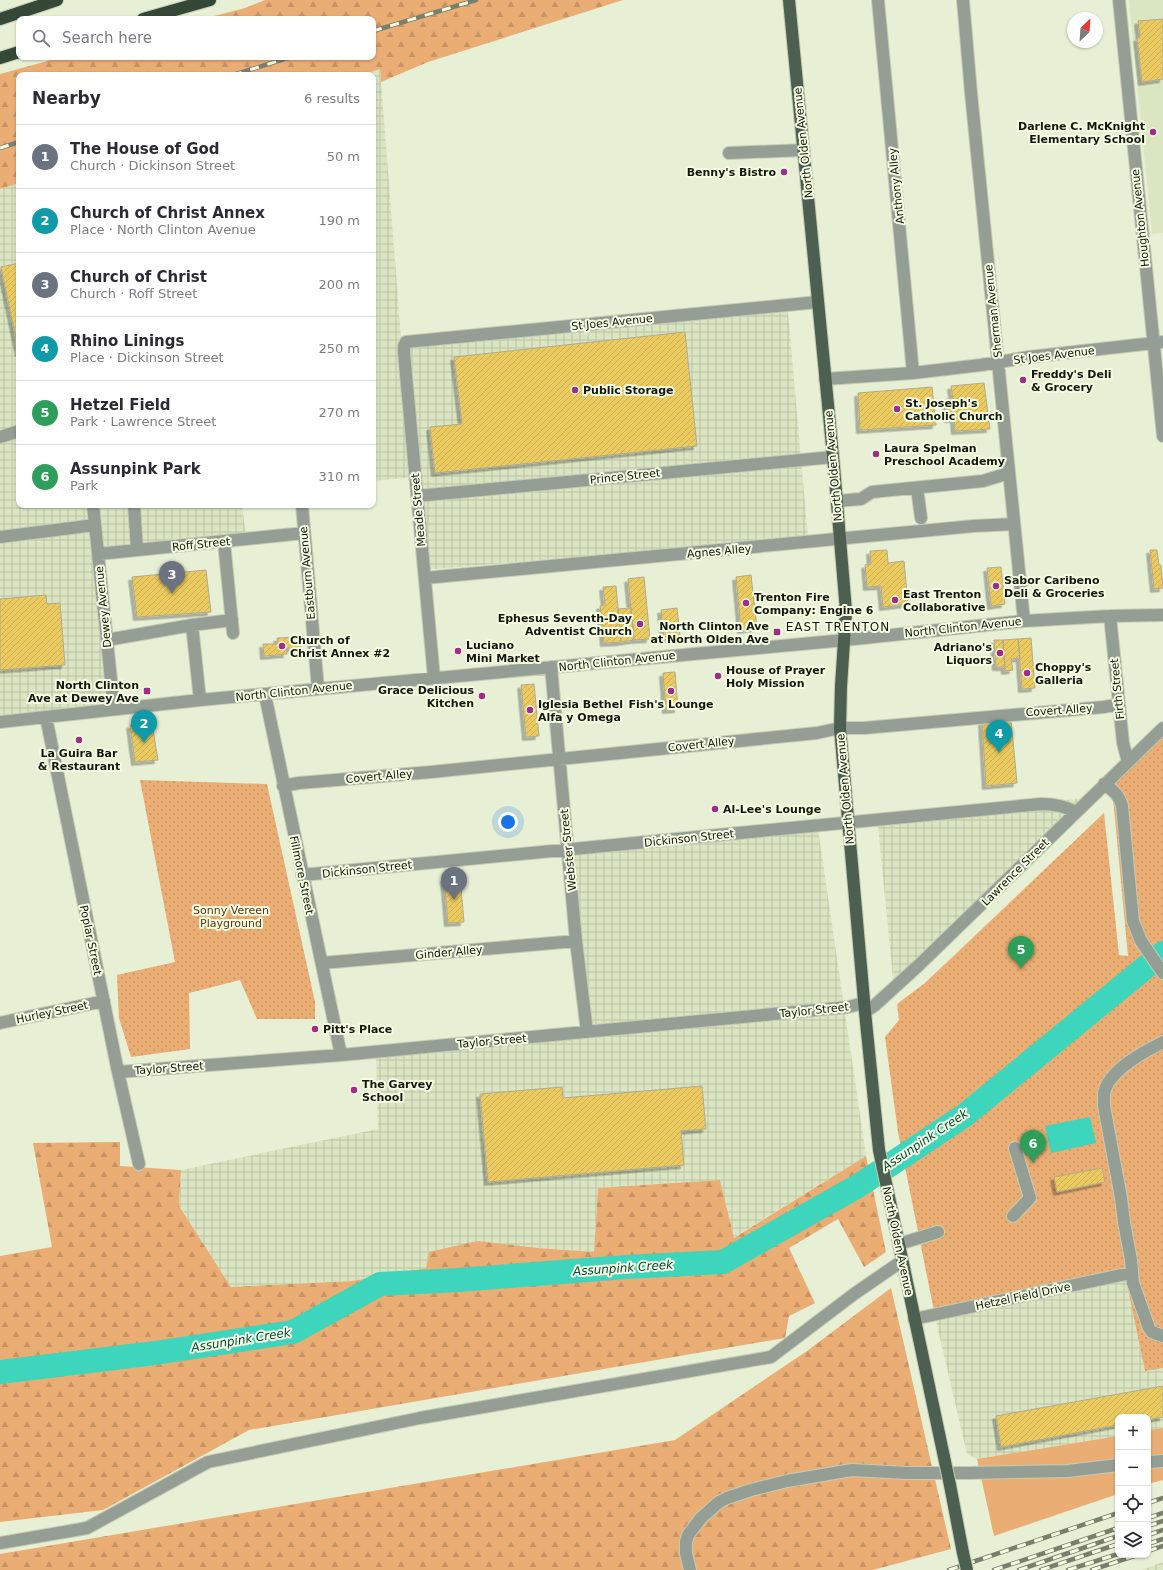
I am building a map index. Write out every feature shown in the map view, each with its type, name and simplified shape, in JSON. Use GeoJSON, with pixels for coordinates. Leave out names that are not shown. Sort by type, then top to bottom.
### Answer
{"type":"FeatureCollection","features":[{"type":"Feature","properties":{"kind":"highway"},"geometry":{"type":"LineString","coordinates":[[20,12],[40,0]]}},
{"type":"Feature","properties":{"kind":"highway"},"geometry":{"type":"LineString","coordinates":[[0,19],[57,0]]}},
{"type":"Feature","properties":{"kind":"highway"},"geometry":{"type":"LineString","coordinates":[[154,16],[210,0]]}},
{"type":"Feature","properties":{"kind":"highway"},"geometry":{"type":"LineString","coordinates":[[0,58],[16,53]]}},
{"type":"Feature","properties":{"kind":"main road","name":"North Olden Avenue"},"geometry":{"type":"LineString","coordinates":[[789,0],[826,379],[846,611],[840,728],[879,1150],[967,1570]]}},
{"type":"Feature","properties":{"kind":"street","name":"Anthony Alley"},"geometry":{"type":"LineString","coordinates":[[878,0],[913,372]]}},
{"type":"Feature","properties":{"kind":"street","name":"Sherman Avenue"},"geometry":{"type":"LineString","coordinates":[[963,0],[1024,621]]}},
{"type":"Feature","properties":{"kind":"street","name":"Houghton Avenue"},"geometry":{"type":"LineString","coordinates":[[1119,0],[1152,330],[1159,343],[1163,436]]}},
{"type":"Feature","properties":{"kind":"street"},"geometry":{"type":"LineString","coordinates":[[729,154],[804,150]]}},
{"type":"Feature","properties":{"kind":"street","name":"St Joes Avenue"},"geometry":{"type":"LineString","coordinates":[[406,342],[818,302]]}},
{"type":"Feature","properties":{"kind":"street","name":"Meade Street"},"geometry":{"type":"LineString","coordinates":[[406,342],[404,346],[404,353],[434,678]]}},
{"type":"Feature","properties":{"kind":"street","name":"St Joes Avenue"},"geometry":{"type":"LineString","coordinates":[[826,379],[913,372],[998,362],[1029,356],[1159,343]]}},
{"type":"Feature","properties":{"kind":"street"},"geometry":{"type":"LineString","coordinates":[[0,437],[16,432]]}},
{"type":"Feature","properties":{"kind":"street","name":"Prince Street"},"geometry":{"type":"LineString","coordinates":[[417,496],[833,457]]}},
{"type":"Feature","properties":{"kind":"street"},"geometry":{"type":"LineString","coordinates":[[837,501],[862,499],[872,492],[983,480],[1009,473]]}},
{"type":"Feature","properties":{"kind":"street"},"geometry":{"type":"LineString","coordinates":[[917,488],[921,518]]}},
{"type":"Feature","properties":{"kind":"street","name":"Dewey Avenue"},"geometry":{"type":"LineString","coordinates":[[93,508],[114,709]]}},
{"type":"Feature","properties":{"kind":"street"},"geometry":{"type":"LineString","coordinates":[[134,508],[137,550]]}},
{"type":"Feature","properties":{"kind":"street","name":"Eastburn Avenue"},"geometry":{"type":"LineString","coordinates":[[302,508],[318,689]]}},
{"type":"Feature","properties":{"kind":"street","name":"Agnes Alley"},"geometry":{"type":"LineString","coordinates":[[425,578],[974,526],[1014,524]]}},
{"type":"Feature","properties":{"kind":"street"},"geometry":{"type":"LineString","coordinates":[[0,537],[95,525]]}},
{"type":"Feature","properties":{"kind":"street","name":"Roff Street"},"geometry":{"type":"LineString","coordinates":[[98,554],[304,534]]}},
{"type":"Feature","properties":{"kind":"street"},"geometry":{"type":"LineString","coordinates":[[224,542],[233,633]]}},
{"type":"Feature","properties":{"kind":"street","name":"North Clinton Avenue"},"geometry":{"type":"LineString","coordinates":[[0,722],[200,700],[845,640],[1024,621],[1110,616],[1163,615]]}},
{"type":"Feature","properties":{"kind":"street","name":"Firth Street"},"geometry":{"type":"LineString","coordinates":[[1110,616],[1123,743],[1128,762]]}},
{"type":"Feature","properties":{"kind":"street"},"geometry":{"type":"LineString","coordinates":[[107,640],[192,625],[232,620]]}},
{"type":"Feature","properties":{"kind":"street"},"geometry":{"type":"LineString","coordinates":[[192,625],[200,700]]}},
{"type":"Feature","properties":{"kind":"street","name":"Webster Street"},"geometry":{"type":"LineString","coordinates":[[551,667],[576,941],[587,1032]]}},
{"type":"Feature","properties":{"kind":"street","name":"Fillmore Street"},"geometry":{"type":"LineString","coordinates":[[265,695],[341,1055]]}},
{"type":"Feature","properties":{"kind":"street","name":"Covert Alley"},"geometry":{"type":"LineString","coordinates":[[283,786],[298,783],[817,733],[840,728],[922,724],[1104,707],[1119,704]]}},
{"type":"Feature","properties":{"kind":"street","name":"Poplar Street"},"geometry":{"type":"LineString","coordinates":[[46,717],[118,1072],[139,1164]]}},
{"type":"Feature","properties":{"kind":"street","name":"Lawrence Street"},"geometry":{"type":"LineString","coordinates":[[865,1008],[874,1006],[919,965],[1163,728]]}},
{"type":"Feature","properties":{"kind":"street"},"geometry":{"type":"LineString","coordinates":[[1104,784],[1119,796],[1122,806],[1134,928],[1163,973]]}},
{"type":"Feature","properties":{"kind":"street","name":"Dickinson Street"},"geometry":{"type":"LineString","coordinates":[[302,876],[1041,804],[1052,804],[1075,812]]}},
{"type":"Feature","properties":{"kind":"street","name":"Ginder Alley"},"geometry":{"type":"LineString","coordinates":[[322,963],[576,941]]}},
{"type":"Feature","properties":{"kind":"street","name":"Hurley Street"},"geometry":{"type":"LineString","coordinates":[[0,1023],[104,1001]]}},
{"type":"Feature","properties":{"kind":"street","name":"Taylor Street"},"geometry":{"type":"LineString","coordinates":[[118,1072],[341,1055],[848,1007],[865,1008]]}},
{"type":"Feature","properties":{"kind":"street"},"geometry":{"type":"LineString","coordinates":[[1163,1042],[1121,1068],[1110,1080],[1104,1093],[1104,1106],[1121,1198],[1131,1260],[1133,1283],[1149,1328],[1152,1332],[1163,1336]]}},
{"type":"Feature","properties":{"kind":"street"},"geometry":{"type":"LineString","coordinates":[[1013,1216],[1030,1198],[1015,1148]]}},
{"type":"Feature","properties":{"kind":"street"},"geometry":{"type":"LineString","coordinates":[[899,1244],[938,1232]]}},
{"type":"Feature","properties":{"kind":"street"},"geometry":{"type":"LineString","coordinates":[[0,1543],[87,1528],[208,1462],[420,1418],[771,1357],[854,1294],[902,1262]]}},
{"type":"Feature","properties":{"kind":"street","name":"Hetzel Field Drive"},"geometry":{"type":"LineString","coordinates":[[914,1319],[1132,1273]]}},
{"type":"Feature","properties":{"kind":"street"},"geometry":{"type":"LineString","coordinates":[[1151,1462],[1163,1461]]}},
{"type":"Feature","properties":{"kind":"street"},"geometry":{"type":"LineString","coordinates":[[690,1570],[686,1554],[686,1542],[688,1536],[701,1518],[719,1502],[727,1498],[787,1480],[852,1470],[907,1473],[968,1473],[1068,1471],[1115,1465]]}},
{"type":"Feature","properties":{"kind":"shaded area","name":"Darlene C. McKnight Elementary School"},"geometry":{"type":"Polygon","coordinates":[[[1129,0],[1163,0],[1163,233],[1152,234],[1129,0]]]}},
{"type":"Feature","properties":{"kind":"shaded area"},"geometry":{"type":"Polygon","coordinates":[[[380,69],[401,337],[787,301],[808,538],[423,570],[413,477],[376,481],[376,72],[370,72],[380,69]]]}},
{"type":"Feature","properties":{"kind":"shaded area"},"geometry":{"type":"Polygon","coordinates":[[[16,184],[16,508],[242,508],[246,536],[96,556],[113,706],[0,720],[0,189],[16,184]]]}},
{"type":"Feature","properties":{"kind":"shaded area"},"geometry":{"type":"Polygon","coordinates":[[[1089,798],[894,989],[877,816],[1089,798]]]}},
{"type":"Feature","properties":{"kind":"shaded area"},"geometry":{"type":"Polygon","coordinates":[[[817,822],[866,1156],[733,1238],[720,1180],[598,1188],[594,1252],[538,1248],[429,1252],[426,1268],[352,1281],[231,1287],[179,1206],[181,1170],[378,1129],[376,1050],[581,1028],[565,844],[817,822]]]}},
{"type":"Feature","properties":{"kind":"shaded area"},"geometry":{"type":"Polygon","coordinates":[[[1127,1279],[1145,1371],[1163,1368],[1163,1428],[1151,1430],[1151,1414],[1115,1414],[1115,1436],[977,1459],[967,1454],[936,1321],[1127,1279]]]}},
{"type":"Feature","properties":{"kind":"shaded area"},"geometry":{"type":"Polygon","coordinates":[[[1163,1562],[1163,1570],[1142,1570],[1163,1562]]]}},
{"type":"Feature","properties":{"kind":"green space"},"geometry":{"type":"Polygon","coordinates":[[[265,0],[623,0],[428,62],[381,82],[380,69],[370,72],[16,72],[16,184],[0,189],[0,74],[51,60],[376,60],[376,16],[214,16],[245,8],[265,0]]]}},
{"type":"Feature","properties":{"kind":"green space"},"geometry":{"type":"Polygon","coordinates":[[[1163,721],[1163,1368],[1145,1371],[1126,1279],[936,1321],[898,1132],[885,1037],[899,1020],[897,1004],[925,983],[1104,813],[1119,955],[1128,956],[1111,777],[1163,721]]]}},
{"type":"Feature","properties":{"kind":"green space","name":"Sonny Vereen Playground"},"geometry":{"type":"Polygon","coordinates":[[[140,780],[267,784],[315,1002],[315,1019],[257,1019],[240,980],[189,993],[190,1049],[131,1057],[119,1018],[117,975],[175,962],[140,780]]]}},
{"type":"Feature","properties":{"kind":"green space"},"geometry":{"type":"Polygon","coordinates":[[[120,1142],[120,1166],[181,1170],[179,1206],[231,1287],[352,1281],[426,1268],[429,1252],[477,1241],[538,1248],[594,1252],[598,1188],[720,1180],[734,1238],[866,1156],[886,1252],[864,1267],[838,1219],[789,1248],[815,1303],[789,1316],[785,1338],[249,1430],[103,1510],[0,1522],[0,1256],[52,1247],[33,1143],[120,1142]]]}},
{"type":"Feature","properties":{"kind":"green space"},"geometry":{"type":"Polygon","coordinates":[[[891,1288],[951,1549],[873,1570],[0,1570],[0,1554],[675,1440],[807,1351],[891,1288]]]}},
{"type":"Feature","properties":{"kind":"green space"},"geometry":{"type":"Polygon","coordinates":[[[1163,1428],[1163,1480],[1151,1483],[1151,1450],[1151,1430],[1163,1428]]]}},
{"type":"Feature","properties":{"kind":"green space"},"geometry":{"type":"Polygon","coordinates":[[[1115,1436],[1115,1495],[994,1536],[977,1459],[1115,1436]]]}},
{"type":"Feature","properties":{"kind":"water"},"geometry":{"type":"Polygon","coordinates":[[[1090,1117],[1096,1143],[1051,1153],[1045,1126],[1090,1117]]]}},
{"type":"Feature","properties":{"kind":"building"},"geometry":{"type":"Polygon","coordinates":[[[1163,19],[1163,79],[1142,82],[1137,38],[1140,38],[1138,21],[1163,19]]]}},
{"type":"Feature","properties":{"kind":"building"},"geometry":{"type":"Polygon","coordinates":[[[16,264],[16,339],[1,267],[16,264]]]}},
{"type":"Feature","properties":{"kind":"building","name":"Public Storage"},"geometry":{"type":"Polygon","coordinates":[[[685,332],[697,446],[435,473],[430,427],[462,424],[454,357],[685,332]]]}},
{"type":"Feature","properties":{"kind":"building"},"geometry":{"type":"Polygon","coordinates":[[[984,383],[990,429],[955,431],[954,419],[948,419],[946,399],[953,399],[951,386],[984,383]]]}},
{"type":"Feature","properties":{"kind":"building","name":"St. Joseph's Catholic Church"},"geometry":{"type":"Polygon","coordinates":[[[932,387],[936,425],[860,430],[858,393],[932,387]]]}},
{"type":"Feature","properties":{"kind":"building"},"geometry":{"type":"Polygon","coordinates":[[[887,550],[888,563],[904,561],[908,604],[883,607],[881,586],[867,587],[865,565],[871,564],[870,551],[887,550]]]}},
{"type":"Feature","properties":{"kind":"building"},"geometry":{"type":"Polygon","coordinates":[[[1150,550],[1157,550],[1159,565],[1161,565],[1163,588],[1154,589],[1150,550]]]}},
{"type":"Feature","properties":{"kind":"building","name":"Sabor Caribeno Deli & Groceries"},"geometry":{"type":"Polygon","coordinates":[[[1001,567],[1005,604],[991,606],[987,568],[1001,567]]]}},
{"type":"Feature","properties":{"kind":"building"},"geometry":{"type":"Polygon","coordinates":[[[206,570],[211,612],[137,617],[132,577],[206,570]]]}},
{"type":"Feature","properties":{"kind":"building","name":"Trenton Fire Company: Engine 6"},"geometry":{"type":"Polygon","coordinates":[[[751,575],[757,628],[741,630],[736,577],[751,575]]]}},
{"type":"Feature","properties":{"kind":"building","name":"Ephesus Seventh-Day Adventist Church"},"geometry":{"type":"Polygon","coordinates":[[[644,577],[650,639],[634,640],[628,579],[644,577]]]}},
{"type":"Feature","properties":{"kind":"building"},"geometry":{"type":"Polygon","coordinates":[[[616,586],[621,642],[604,643],[600,606],[605,605],[603,587],[616,586]]]}},
{"type":"Feature","properties":{"kind":"building"},"geometry":{"type":"Polygon","coordinates":[[[46,595],[47,604],[60,603],[65,665],[0,670],[0,599],[46,595]]]}},
{"type":"Feature","properties":{"kind":"building"},"geometry":{"type":"Polygon","coordinates":[[[631,608],[634,640],[621,642],[618,609],[631,608]]]}},
{"type":"Feature","properties":{"kind":"building"},"geometry":{"type":"Polygon","coordinates":[[[677,608],[680,636],[664,638],[661,610],[677,608]]]}},
{"type":"Feature","properties":{"kind":"building","name":"Church of Christ Annex #2"},"geometry":{"type":"Polygon","coordinates":[[[300,637],[301,648],[286,649],[287,654],[264,656],[263,644],[278,644],[277,638],[300,637]]]}},
{"type":"Feature","properties":{"kind":"building","name":"Choppy's Galleria"},"geometry":{"type":"Polygon","coordinates":[[[1031,638],[1035,688],[1022,689],[1018,639],[1031,638]]]}},
{"type":"Feature","properties":{"kind":"building"},"geometry":{"type":"Polygon","coordinates":[[[1018,639],[1020,658],[1011,659],[1013,670],[1005,671],[1003,640],[1018,639]]]}},
{"type":"Feature","properties":{"kind":"building","name":"Adriano's Liquors"},"geometry":{"type":"Polygon","coordinates":[[[994,640],[1003,640],[1005,667],[996,667],[994,640]]]}},
{"type":"Feature","properties":{"kind":"building","name":"Fish's Lounge"},"geometry":{"type":"Polygon","coordinates":[[[675,672],[678,709],[666,710],[663,673],[675,672]]]}},
{"type":"Feature","properties":{"kind":"building","name":"Iglesia Bethel Alfa y Omega"},"geometry":{"type":"Polygon","coordinates":[[[534,684],[539,736],[526,737],[521,685],[534,684]]]}},
{"type":"Feature","properties":{"kind":"building"},"geometry":{"type":"Polygon","coordinates":[[[1011,720],[1017,783],[986,786],[982,722],[1011,720]]]}},
{"type":"Feature","properties":{"kind":"building"},"geometry":{"type":"Polygon","coordinates":[[[152,723],[158,760],[135,762],[130,725],[152,723]]]}},
{"type":"Feature","properties":{"kind":"building"},"geometry":{"type":"Polygon","coordinates":[[[460,876],[464,922],[448,923],[444,878],[460,876]]]}},
{"type":"Feature","properties":{"kind":"building"},"geometry":{"type":"Polygon","coordinates":[[[702,1086],[706,1129],[681,1131],[684,1165],[488,1182],[480,1094],[562,1087],[563,1098],[702,1086]]]}},
{"type":"Feature","properties":{"kind":"building"},"geometry":{"type":"Polygon","coordinates":[[[1102,1168],[1105,1182],[1057,1192],[1054,1177],[1102,1168]]]}},
{"type":"Feature","properties":{"kind":"building"},"geometry":{"type":"Polygon","coordinates":[[[1163,1386],[1163,1417],[1151,1419],[1151,1414],[1115,1414],[1115,1426],[1001,1447],[996,1416],[1163,1386]]]}},
{"type":"Feature","properties":{"kind":"waterway","name":"Assunpink Creek"},"geometry":{"type":"LineString","coordinates":[[0,1372],[155,1353],[293,1332],[380,1284],[458,1280],[626,1267],[723,1262],[858,1186],[965,1115],[1163,953]]}},
{"type":"Feature","properties":{"kind":"railway"},"geometry":{"type":"LineString","coordinates":[[376,30],[476,0]]}},
{"type":"Feature","properties":{"kind":"railway"},"geometry":{"type":"LineString","coordinates":[[243,72],[281,60]]}},
{"type":"Feature","properties":{"kind":"railway"},"geometry":{"type":"LineString","coordinates":[[0,148],[16,143]]}},
{"type":"Feature","properties":{"kind":"railway"},"geometry":{"type":"LineString","coordinates":[[1151,1502],[1163,1498]]}},
{"type":"Feature","properties":{"kind":"railway"},"geometry":{"type":"LineString","coordinates":[[1151,1517],[1163,1513]]}},
{"type":"Feature","properties":{"kind":"railway"},"geometry":{"type":"LineString","coordinates":[[949,1570],[1115,1514]]}},
{"type":"Feature","properties":{"kind":"railway"},"geometry":{"type":"LineString","coordinates":[[1151,1525],[1163,1521]]}},
{"type":"Feature","properties":{"kind":"railway"},"geometry":{"type":"LineString","coordinates":[[994,1570],[1115,1529]]}},
{"type":"Feature","properties":{"kind":"railway"},"geometry":{"type":"LineString","coordinates":[[1151,1534],[1163,1530]]}},
{"type":"Feature","properties":{"kind":"railway"},"geometry":{"type":"LineString","coordinates":[[1019,1570],[1115,1537]]}},
{"type":"Feature","properties":{"kind":"railway"},"geometry":{"type":"LineString","coordinates":[[1151,1543],[1163,1539]]}},
{"type":"Feature","properties":{"kind":"railway"},"geometry":{"type":"LineString","coordinates":[[1041,1570],[1115,1545]]}},
{"type":"Feature","properties":{"kind":"railway"},"geometry":{"type":"LineString","coordinates":[[1151,1550],[1163,1546]]}},
{"type":"Feature","properties":{"kind":"railway"},"geometry":{"type":"LineString","coordinates":[[1068,1570],[1115,1555]]}},
{"type":"Feature","properties":{"kind":"railway"},"geometry":{"type":"LineString","coordinates":[[1092,1570],[1128,1558]]}},
{"type":"Feature","properties":{"kind":"place","name":"Darlene C. McKnight Elementary School"},"geometry":{"type":"Point","coordinates":[1153,132]}},
{"type":"Feature","properties":{"kind":"place","name":"Benny's Bistro"},"geometry":{"type":"Point","coordinates":[784,172]}},
{"type":"Feature","properties":{"kind":"place","name":"Freddy's Deli & Grocery"},"geometry":{"type":"Point","coordinates":[1023,380]}},
{"type":"Feature","properties":{"kind":"place","name":"Public Storage"},"geometry":{"type":"Point","coordinates":[575,390]}},
{"type":"Feature","properties":{"kind":"place","name":"St. Joseph's Catholic Church"},"geometry":{"type":"Point","coordinates":[897,409]}},
{"type":"Feature","properties":{"kind":"place","name":"Laura Spelman Preschool Academy"},"geometry":{"type":"Point","coordinates":[876,454]}},
{"type":"Feature","properties":{"kind":"place","name":"Sabor Caribeno Deli & Groceries"},"geometry":{"type":"Point","coordinates":[996,586]}},
{"type":"Feature","properties":{"kind":"place","name":"Church of Christ"},"geometry":{"type":"Point","coordinates":[172,594]}},
{"type":"Feature","properties":{"kind":"place","name":"East Trenton Collaborative"},"geometry":{"type":"Point","coordinates":[895,600]}},
{"type":"Feature","properties":{"kind":"place","name":"Trenton Fire Company: Engine 6"},"geometry":{"type":"Point","coordinates":[746,603]}},
{"type":"Feature","properties":{"kind":"place","name":"Ephesus Seventh-Day Adventist Church"},"geometry":{"type":"Point","coordinates":[640,624]}},
{"type":"Feature","properties":{"kind":"place","name":"North Clinton Ave at North Olden Ave"},"geometry":{"type":"Point","coordinates":[777,632]}},
{"type":"Feature","properties":{"kind":"place","name":"Church of Christ Annex #2"},"geometry":{"type":"Point","coordinates":[282,646]}},
{"type":"Feature","properties":{"kind":"place","name":"Luciano Mini Market"},"geometry":{"type":"Point","coordinates":[458,651]}},
{"type":"Feature","properties":{"kind":"place","name":"Adriano's Liquors"},"geometry":{"type":"Point","coordinates":[1000,653]}},
{"type":"Feature","properties":{"kind":"place","name":"Choppy's Galleria"},"geometry":{"type":"Point","coordinates":[1027,673]}},
{"type":"Feature","properties":{"kind":"place","name":"House of Prayer Holy Mission"},"geometry":{"type":"Point","coordinates":[718,676]}},
{"type":"Feature","properties":{"kind":"place","name":"North Clinton Ave at Dewey Ave"},"geometry":{"type":"Point","coordinates":[147,691]}},
{"type":"Feature","properties":{"kind":"place","name":"Fish's Lounge"},"geometry":{"type":"Point","coordinates":[671,691]}},
{"type":"Feature","properties":{"kind":"place","name":"Grace Delicious Kitchen"},"geometry":{"type":"Point","coordinates":[482,696]}},
{"type":"Feature","properties":{"kind":"place","name":"Iglesia Bethel Alfa y Omega"},"geometry":{"type":"Point","coordinates":[530,710]}},
{"type":"Feature","properties":{"kind":"place","name":"La Guira Bar & Restaurant"},"geometry":{"type":"Point","coordinates":[79,740]}},
{"type":"Feature","properties":{"kind":"place","name":"Church of Christ Annex"},"geometry":{"type":"Point","coordinates":[144,743]}},
{"type":"Feature","properties":{"kind":"place","name":"Rhino Linings"},"geometry":{"type":"Point","coordinates":[999,753]}},
{"type":"Feature","properties":{"kind":"place","name":"Al-Lee's Lounge"},"geometry":{"type":"Point","coordinates":[715,809]}},
{"type":"Feature","properties":{"kind":"place","name":"The House of God"},"geometry":{"type":"Point","coordinates":[454,900]}},
{"type":"Feature","properties":{"kind":"place","name":"Hetzel Field"},"geometry":{"type":"Point","coordinates":[1021,969]}},
{"type":"Feature","properties":{"kind":"place","name":"Pitt's Place"},"geometry":{"type":"Point","coordinates":[315,1029]}},
{"type":"Feature","properties":{"kind":"place","name":"The Garvey School"},"geometry":{"type":"Point","coordinates":[354,1090]}},
{"type":"Feature","properties":{"kind":"place","name":"Assunpink Park"},"geometry":{"type":"Point","coordinates":[1033,1163]}},
{"type":"Feature","properties":{"kind":"district","name":"EAST TRENTON"},"geometry":{"type":"Point","coordinates":[838,627]}}]}
